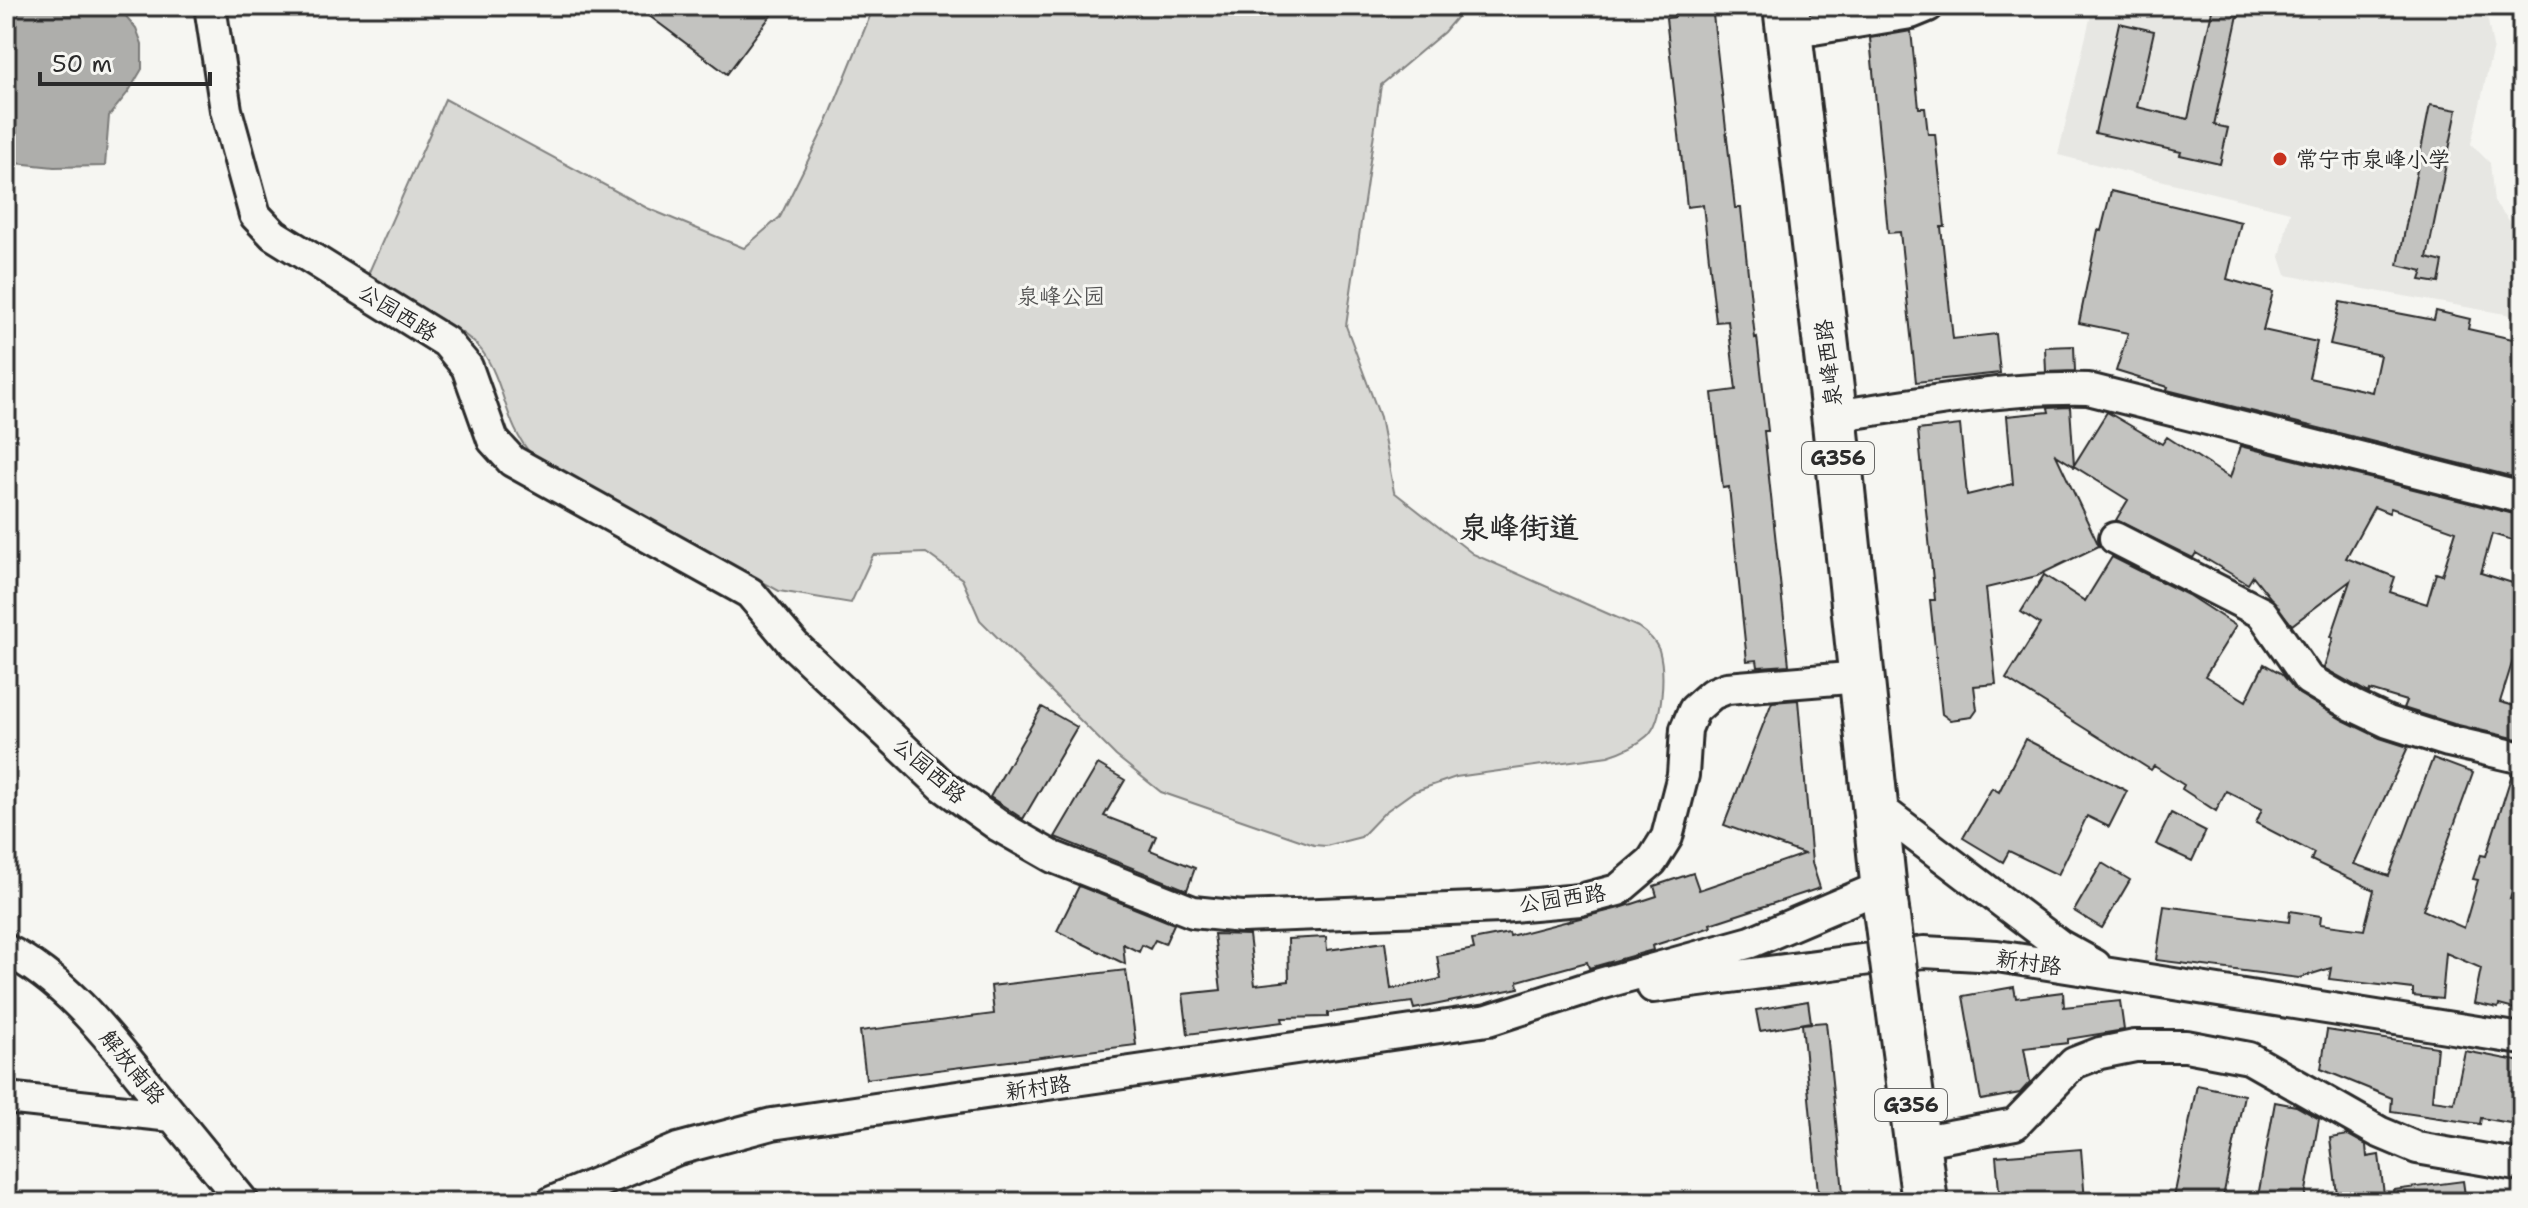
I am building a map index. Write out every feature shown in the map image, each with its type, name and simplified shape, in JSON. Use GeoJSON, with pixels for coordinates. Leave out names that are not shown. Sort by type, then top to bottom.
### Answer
{"type":"FeatureCollection","features":[{"type":"Feature","properties":{"kind":"highway","name":"泉峰西路"},"geometry":{"type":"LineString","coordinates":[[1788,20],[1885,898]]}},
{"type":"Feature","properties":{"kind":"highway","name":"G356"},"geometry":{"type":"LineString","coordinates":[[1885,898],[1925,1202]]}},
{"type":"Feature","properties":{"kind":"street","name":"公园西路"},"geometry":{"type":"LineString","coordinates":[[210,6],[226,110],[255,215],[274,235],[446,342],[467,367],[493,440],[512,461],[750,593],[794,645],[943,786],[999,826],[1067,862],[1193,912],[1242,917],[1501,907],[1580,900],[1618,890],[1652,861],[1667,837],[1683,775],[1686,729],[1694,710],[1712,694],[1727,688],[1861,677]]}},
{"type":"Feature","properties":{"kind":"street"},"geometry":{"type":"LineString","coordinates":[[1788,20],[1911,13],[1928,6]]}},
{"type":"Feature","properties":{"kind":"street"},"geometry":{"type":"LineString","coordinates":[[1834,416],[1989,393],[2047,388],[2088,389],[2522,498]]}},
{"type":"Feature","properties":{"kind":"street"},"geometry":{"type":"LineString","coordinates":[[2115,538],[2262,613],[2308,679],[2352,705],[2403,727],[2522,758]]}},
{"type":"Feature","properties":{"kind":"street"},"geometry":{"type":"LineString","coordinates":[[1875,805],[2059,945],[2119,975]]}},
{"type":"Feature","properties":{"kind":"street","name":"新村路"},"geometry":{"type":"LineString","coordinates":[[552,1202],[678,1149],[772,1124],[1488,1020],[1751,942],[1885,898]]}},
{"type":"Feature","properties":{"kind":"street","name":"解放南路"},"geometry":{"type":"LineString","coordinates":[[6,950],[37,968],[65,990],[100,1025],[243,1202]]}},
{"type":"Feature","properties":{"kind":"street","name":"新村路"},"geometry":{"type":"LineString","coordinates":[[1534,1006],[1698,979],[1924,952],[1997,956],[2522,1039]]}},
{"type":"Feature","properties":{"kind":"street"},"geometry":{"type":"LineString","coordinates":[[1917,1142],[2015,1124],[2074,1063],[2100,1053],[2135,1046],[2186,1046],[2249,1058],[2379,1132],[2417,1148],[2522,1166]]}},
{"type":"Feature","properties":{"kind":"street"},"geometry":{"type":"LineString","coordinates":[[6,1098],[172,1116]]}},
{"type":"Feature","properties":{"kind":"shaded area"},"geometry":{"type":"Polygon","coordinates":[[[6,6],[110,6],[125,15],[136,28],[142,44],[142,69],[109,116],[105,166],[54,167],[6,162],[6,6]]]}},
{"type":"Feature","properties":{"kind":"shaded area","name":"常宁市泉峰小学"},"geometry":{"type":"Polygon","coordinates":[[[2093,6],[2485,6],[2493,47],[2471,144],[2490,163],[2494,202],[2522,236],[2522,317],[2286,275],[2280,257],[2290,212],[2058,155],[2093,6]]]}},
{"type":"Feature","properties":{"kind":"green space","name":"泉峰公园"},"geometry":{"type":"Polygon","coordinates":[[[874,6],[1466,6],[1444,32],[1381,85],[1346,326],[1380,417],[1394,492],[1473,554],[1638,627],[1655,643],[1661,659],[1662,695],[1657,719],[1647,736],[1629,748],[1608,756],[1456,777],[1413,792],[1385,812],[1361,837],[1326,846],[1314,845],[1161,792],[1116,756],[980,620],[962,579],[926,553],[873,555],[851,603],[779,591],[533,456],[516,432],[490,364],[473,341],[444,321],[366,279],[445,99],[647,208],[744,248],[780,217],[827,122],[874,6]]]}},
{"type":"Feature","properties":{"kind":"building"},"geometry":{"type":"Polygon","coordinates":[[[636,6],[778,6],[727,74],[636,6]]]}},
{"type":"Feature","properties":{"kind":"building"},"geometry":{"type":"Polygon","coordinates":[[[1674,6],[1712,6],[1735,208],[1741,208],[1768,431],[1764,431],[1789,665],[1758,667],[1757,660],[1747,661],[1729,487],[1723,488],[1712,393],[1736,390],[1728,321],[1716,322],[1703,205],[1687,207],[1666,18],[1675,17],[1674,6]]]}},
{"type":"Feature","properties":{"kind":"building"},"geometry":{"type":"Polygon","coordinates":[[[2213,6],[2240,6],[2214,125],[2228,128],[2220,164],[2095,133],[2119,23],[2154,31],[2137,107],[2188,119],[2213,6]]]}},
{"type":"Feature","properties":{"kind":"building"},"geometry":{"type":"Polygon","coordinates":[[[1911,31],[1919,108],[1925,108],[1928,134],[1935,134],[1953,339],[1996,334],[2000,373],[1916,382],[1900,232],[1888,233],[1870,38],[1911,31]]]}},
{"type":"Feature","properties":{"kind":"building"},"geometry":{"type":"Polygon","coordinates":[[[2430,105],[2457,110],[2427,258],[2443,262],[2439,283],[2420,280],[2423,271],[2398,265],[2430,105]]]}},
{"type":"Feature","properties":{"kind":"building"},"geometry":{"type":"Polygon","coordinates":[[[2111,191],[2241,222],[2227,279],[2273,292],[2263,330],[2317,342],[2309,378],[2372,392],[2380,355],[2330,344],[2340,302],[2434,320],[2436,311],[2470,319],[2468,329],[2517,340],[2515,348],[2522,349],[2522,479],[2167,390],[2168,387],[2116,371],[2128,333],[2079,323],[2098,230],[2101,231],[2111,191]]]}},
{"type":"Feature","properties":{"kind":"building"},"geometry":{"type":"Polygon","coordinates":[[[2074,346],[2075,371],[2046,372],[2045,347],[2074,346]]]}},
{"type":"Feature","properties":{"kind":"building"},"geometry":{"type":"Polygon","coordinates":[[[2070,407],[2074,465],[2107,412],[2162,444],[2167,437],[2230,478],[2240,446],[2522,516],[2522,543],[2492,534],[2481,573],[2522,586],[2522,631],[2500,702],[2522,708],[2522,740],[2403,708],[2406,701],[2370,690],[2369,693],[2324,668],[2350,581],[2292,625],[2253,576],[2248,584],[2196,553],[2193,558],[2116,520],[2128,500],[2056,455],[2099,546],[2037,576],[1986,588],[1996,684],[1974,686],[1977,710],[1972,717],[1950,720],[1942,714],[1930,600],[1935,600],[1918,430],[1960,425],[1967,495],[2013,484],[2007,416],[2049,412],[2048,408],[2070,407]],[[2374,507],[2346,558],[2395,577],[2390,592],[2427,604],[2436,573],[2442,575],[2456,531],[2391,508],[2389,513],[2374,507]]]}},
{"type":"Feature","properties":{"kind":"building"},"geometry":{"type":"Polygon","coordinates":[[[2112,557],[2188,595],[2236,626],[2205,676],[2246,701],[2264,664],[2282,674],[2299,694],[2343,720],[2380,738],[2408,747],[2354,864],[2389,876],[2433,758],[2473,773],[2423,910],[2464,928],[2478,880],[2473,879],[2481,855],[2486,856],[2512,774],[2522,776],[2522,862],[2510,899],[2522,900],[2522,1011],[2474,1003],[2481,968],[2446,953],[2442,999],[2413,996],[2413,989],[2329,979],[2331,968],[2299,978],[2156,960],[2164,906],[2289,922],[2290,911],[2321,916],[2320,924],[2364,930],[2374,890],[2311,860],[2314,853],[2256,823],[2262,809],[2226,791],[2216,811],[2154,766],[2151,770],[2006,679],[2040,624],[2021,612],[2044,575],[2085,601],[2112,557]]]}},
{"type":"Feature","properties":{"kind":"building"},"geometry":{"type":"Polygon","coordinates":[[[1798,700],[1812,863],[1820,888],[1710,924],[1711,927],[1652,946],[1653,950],[1589,968],[1587,962],[1518,981],[1519,988],[1414,1009],[1412,1002],[1328,1013],[1328,1017],[1282,1018],[1283,1022],[1188,1034],[1183,994],[1221,990],[1214,934],[1249,935],[1255,985],[1289,981],[1288,939],[1326,937],[1327,950],[1385,942],[1391,989],[1441,979],[1437,956],[1474,949],[1472,940],[1509,933],[1510,936],[1623,907],[1657,896],[1654,886],[1693,873],[1699,890],[1804,854],[1724,825],[1772,702],[1798,700]]]}},
{"type":"Feature","properties":{"kind":"building"},"geometry":{"type":"Polygon","coordinates":[[[1042,707],[1077,727],[1023,819],[990,797],[1042,707]]]}},
{"type":"Feature","properties":{"kind":"building"},"geometry":{"type":"Polygon","coordinates":[[[2025,739],[2127,791],[2109,827],[2087,816],[2058,875],[2009,851],[2003,862],[1963,838],[1992,788],[1999,792],[2025,739]]]}},
{"type":"Feature","properties":{"kind":"building"},"geometry":{"type":"Polygon","coordinates":[[[1098,764],[1125,780],[1104,816],[1156,836],[1150,850],[1195,868],[1187,890],[1055,837],[1098,764]]]}},
{"type":"Feature","properties":{"kind":"building"},"geometry":{"type":"Polygon","coordinates":[[[2171,813],[2206,831],[2192,861],[2156,844],[2171,813]]]}},
{"type":"Feature","properties":{"kind":"building"},"geometry":{"type":"Polygon","coordinates":[[[2102,863],[2130,880],[2102,928],[2074,911],[2102,863]]]}},
{"type":"Feature","properties":{"kind":"building"},"geometry":{"type":"Polygon","coordinates":[[[1079,886],[1174,924],[1165,944],[1155,940],[1150,949],[1142,945],[1139,952],[1123,944],[1125,964],[1057,931],[1079,886]]]}},
{"type":"Feature","properties":{"kind":"building"},"geometry":{"type":"Polygon","coordinates":[[[1126,970],[1136,1045],[866,1079],[860,1031],[994,1014],[991,986],[1126,970]]]}},
{"type":"Feature","properties":{"kind":"building"},"geometry":{"type":"Polygon","coordinates":[[[2014,987],[2016,998],[2063,992],[2064,1007],[2120,1001],[2124,1030],[2068,1039],[2068,1043],[2024,1048],[2030,1082],[2020,1093],[1981,1100],[1963,996],[2014,987]]]}},
{"type":"Feature","properties":{"kind":"building"},"geometry":{"type":"Polygon","coordinates":[[[1808,1001],[1811,1022],[1760,1031],[1756,1010],[1808,1001]]]}},
{"type":"Feature","properties":{"kind":"building"},"geometry":{"type":"Polygon","coordinates":[[[1826,1022],[1844,1202],[1819,1202],[1802,1024],[1826,1022]]]}},
{"type":"Feature","properties":{"kind":"building"},"geometry":{"type":"Polygon","coordinates":[[[2327,1030],[2437,1047],[2432,1100],[2454,1103],[2465,1051],[2522,1062],[2522,1125],[2481,1118],[2480,1124],[2391,1111],[2392,1098],[2321,1069],[2327,1030]]]}},
{"type":"Feature","properties":{"kind":"building"},"geometry":{"type":"Polygon","coordinates":[[[2197,1085],[2244,1095],[2222,1202],[2173,1202],[2197,1085]]]}},
{"type":"Feature","properties":{"kind":"building"},"geometry":{"type":"Polygon","coordinates":[[[2275,1102],[2296,1106],[2319,1119],[2304,1202],[2257,1202],[2275,1102]]]}},
{"type":"Feature","properties":{"kind":"building"},"geometry":{"type":"Polygon","coordinates":[[[2348,1135],[2366,1145],[2367,1157],[2379,1155],[2385,1202],[2338,1202],[2330,1138],[2348,1135]]]}},
{"type":"Feature","properties":{"kind":"building"},"geometry":{"type":"Polygon","coordinates":[[[2081,1149],[2085,1202],[2000,1202],[1996,1156],[2081,1149]]]}},
{"type":"Feature","properties":{"kind":"building"},"geometry":{"type":"Polygon","coordinates":[[[2463,1181],[2466,1202],[2394,1202],[2393,1190],[2463,1181]]]}},
{"type":"Feature","properties":{"kind":"place","name":"常宁市泉峰小学"},"geometry":{"type":"Point","coordinates":[2280,159]}},
{"type":"Feature","properties":{"kind":"district","name":"泉峰街道"},"geometry":{"type":"Point","coordinates":[1519,528]}}]}
